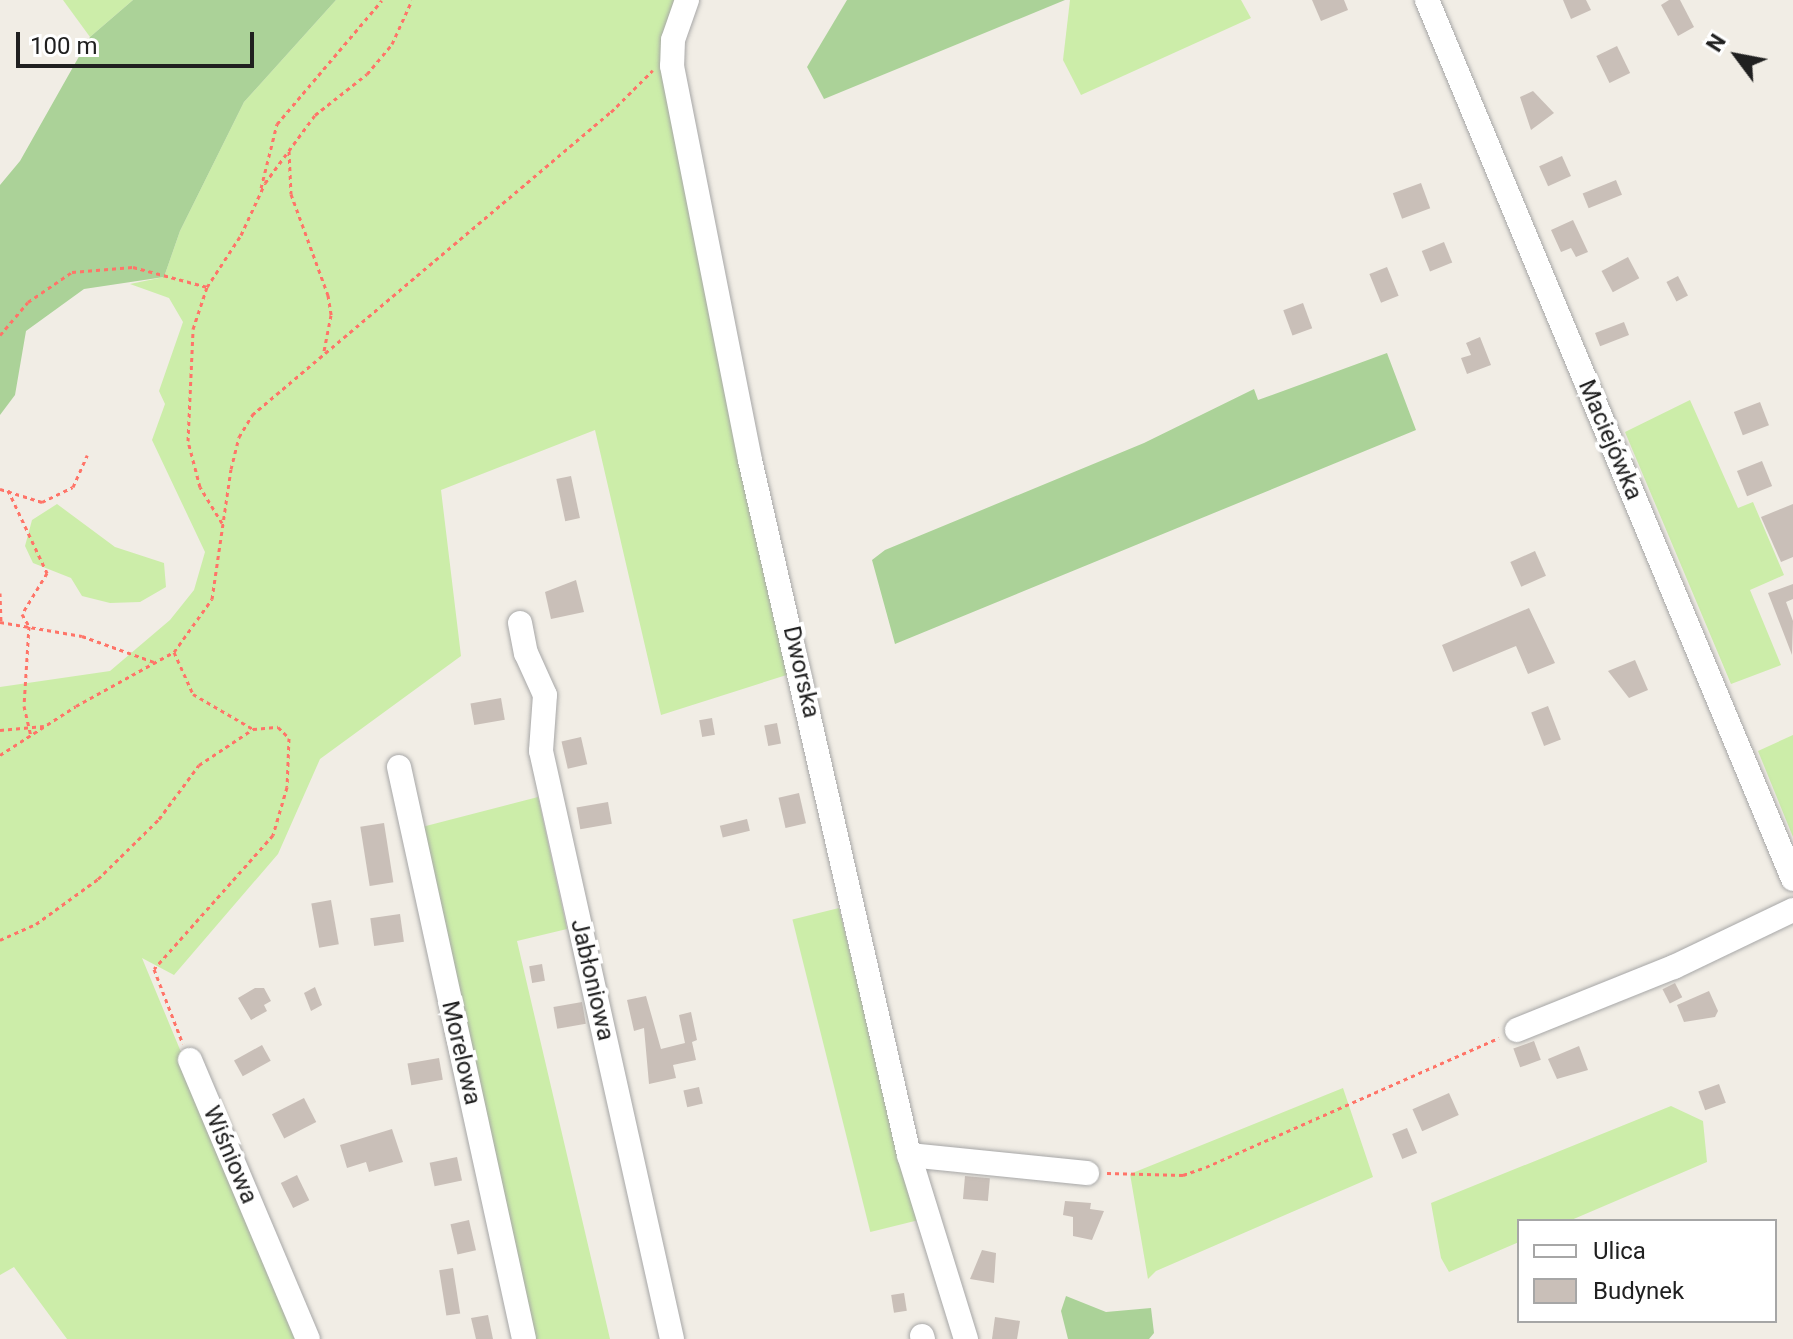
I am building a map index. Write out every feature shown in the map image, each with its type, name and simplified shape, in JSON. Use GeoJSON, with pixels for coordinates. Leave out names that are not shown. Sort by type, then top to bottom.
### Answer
{"type":"FeatureCollection","features":[{"type":"Feature","properties":{"kind":"street","name":"Dworska"},"geometry":{"type":"LineString","coordinates":[[687,0],[673,40],[679,102],[750,460],[909,1155],[966,1339]]}},
{"type":"Feature","properties":{"kind":"street","name":"Maciejówka"},"geometry":{"type":"LineString","coordinates":[[1427,0],[1793,879]]}},
{"type":"Feature","properties":{"kind":"street","name":"Jabłoniowa"},"geometry":{"type":"LineString","coordinates":[[520,623],[526,653],[545,695],[541,751],[672,1339]]}},
{"type":"Feature","properties":{"kind":"street","name":"Morelowa"},"geometry":{"type":"LineString","coordinates":[[399,767],[524,1339]]}},
{"type":"Feature","properties":{"kind":"street"},"geometry":{"type":"LineString","coordinates":[[1517,1030],[1674,967],[1793,910]]}},
{"type":"Feature","properties":{"kind":"street","name":"Wiśniowa"},"geometry":{"type":"LineString","coordinates":[[190,1060],[308,1339]]}},
{"type":"Feature","properties":{"kind":"street"},"geometry":{"type":"LineString","coordinates":[[909,1155],[1087,1173]]}},
{"type":"Feature","properties":{"kind":"path"},"geometry":{"type":"LineString","coordinates":[[260,195],[277,124],[382,0]]}},
{"type":"Feature","properties":{"kind":"path"},"geometry":{"type":"LineString","coordinates":[[222,523],[200,487],[188,441],[193,329],[207,287],[289,151],[315,115],[367,74],[392,44],[412,0]]}},
{"type":"Feature","properties":{"kind":"path"},"geometry":{"type":"LineString","coordinates":[[0,755],[174,652],[212,599],[222,523],[244,425],[268,396],[611,112],[655,67]]}},
{"type":"Feature","properties":{"kind":"path"},"geometry":{"type":"LineString","coordinates":[[289,151],[291,194],[331,315],[322,354]]}},
{"type":"Feature","properties":{"kind":"path"},"geometry":{"type":"LineString","coordinates":[[0,335],[28,302],[72,272],[133,267],[207,287]]}},
{"type":"Feature","properties":{"kind":"path"},"geometry":{"type":"LineString","coordinates":[[0,489],[42,502],[73,487],[87,455]]}},
{"type":"Feature","properties":{"kind":"path"},"geometry":{"type":"LineString","coordinates":[[8,490],[47,573],[22,614],[29,626],[26,728],[31,736]]}},
{"type":"Feature","properties":{"kind":"path"},"geometry":{"type":"LineString","coordinates":[[0,593],[1,622],[82,636],[156,663]]}},
{"type":"Feature","properties":{"kind":"path"},"geometry":{"type":"LineString","coordinates":[[174,652],[193,694],[253,729]]}},
{"type":"Feature","properties":{"kind":"path"},"geometry":{"type":"LineString","coordinates":[[0,730],[47,726]]}},
{"type":"Feature","properties":{"kind":"path"},"geometry":{"type":"LineString","coordinates":[[0,940],[36,924],[98,879],[159,819],[199,765],[253,729],[278,727],[289,738],[287,787],[273,835],[154,969],[190,1060]]}},
{"type":"Feature","properties":{"kind":"path"},"geometry":{"type":"LineString","coordinates":[[1087,1173],[1183,1175],[1517,1030]]}},
{"type":"Feature","properties":{"kind":"green space"},"geometry":{"type":"Polygon","coordinates":[[[63,0],[133,0],[90,37],[63,0]]]}},
{"type":"Feature","properties":{"kind":"green space"},"geometry":{"type":"Polygon","coordinates":[[[133,0],[336,0],[244,102],[180,231],[164,277],[84,289],[26,331],[15,395],[0,415],[0,185],[20,161],[90,37],[133,0]]]}},
{"type":"Feature","properties":{"kind":"green space"},"geometry":{"type":"Polygon","coordinates":[[[336,0],[681,0],[665,61],[796,672],[661,715],[595,430],[441,490],[461,656],[320,759],[278,854],[174,975],[142,958],[300,1339],[67,1339],[14,1267],[0,1275],[0,687],[110,671],[170,620],[194,590],[205,552],[152,440],[165,404],[159,391],[183,322],[169,298],[130,284],[164,277],[180,231],[244,102],[336,0]]]}},
{"type":"Feature","properties":{"kind":"green space"},"geometry":{"type":"Polygon","coordinates":[[[847,0],[1065,0],[824,99],[807,67],[847,0]]]}},
{"type":"Feature","properties":{"kind":"green space"},"geometry":{"type":"Polygon","coordinates":[[[1070,0],[1241,0],[1251,18],[1081,95],[1063,60],[1070,0]]]}},
{"type":"Feature","properties":{"kind":"green space"},"geometry":{"type":"Polygon","coordinates":[[[1387,353],[1416,430],[895,644],[872,560],[885,550],[1144,443],[1254,389],[1258,400],[1387,353]]]}},
{"type":"Feature","properties":{"kind":"green space"},"geometry":{"type":"Polygon","coordinates":[[[1690,400],[1738,508],[1753,502],[1784,575],[1750,590],[1781,665],[1731,684],[1625,432],[1690,400]]]}},
{"type":"Feature","properties":{"kind":"green space"},"geometry":{"type":"Polygon","coordinates":[[[57,504],[115,547],[164,563],[166,587],[140,602],[110,603],[82,596],[71,578],[33,563],[25,546],[32,520],[57,504]]]}},
{"type":"Feature","properties":{"kind":"green space"},"geometry":{"type":"Polygon","coordinates":[[[1793,735],[1793,837],[1758,751],[1793,735]]]}},
{"type":"Feature","properties":{"kind":"green space"},"geometry":{"type":"Polygon","coordinates":[[[538,797],[567,929],[517,941],[610,1339],[533,1339],[422,827],[538,797]]]}},
{"type":"Feature","properties":{"kind":"green space"},"geometry":{"type":"Polygon","coordinates":[[[839,908],[917,1220],[870,1232],[792,920],[839,908]]]}},
{"type":"Feature","properties":{"kind":"green space"},"geometry":{"type":"Polygon","coordinates":[[[1343,1088],[1373,1177],[1156,1271],[1148,1279],[1130,1174],[1343,1088]]]}},
{"type":"Feature","properties":{"kind":"green space"},"geometry":{"type":"Polygon","coordinates":[[[1671,1106],[1703,1121],[1707,1162],[1574,1219],[1517,1219],[1517,1243],[1449,1272],[1441,1258],[1431,1203],[1671,1106]]]}},
{"type":"Feature","properties":{"kind":"green space"},"geometry":{"type":"Polygon","coordinates":[[[1066,1296],[1106,1312],[1151,1308],[1154,1333],[1149,1339],[1068,1339],[1061,1311],[1066,1296]]]}},
{"type":"Feature","properties":{"kind":"building"},"geometry":{"type":"Polygon","coordinates":[[[1312,0],[1344,0],[1348,10],[1321,21],[1312,0]]]}},
{"type":"Feature","properties":{"kind":"building"},"geometry":{"type":"Polygon","coordinates":[[[1563,0],[1586,0],[1591,10],[1571,19],[1563,0]]]}},
{"type":"Feature","properties":{"kind":"building"},"geometry":{"type":"Polygon","coordinates":[[[1669,0],[1680,0],[1694,27],[1678,36],[1661,5],[1669,0]]]}},
{"type":"Feature","properties":{"kind":"building"},"geometry":{"type":"Polygon","coordinates":[[[1617,46],[1630,73],[1609,83],[1596,56],[1617,46]]]}},
{"type":"Feature","properties":{"kind":"building"},"geometry":{"type":"Polygon","coordinates":[[[1533,91],[1554,113],[1531,130],[1520,97],[1533,91]]]}},
{"type":"Feature","properties":{"kind":"building"},"geometry":{"type":"Polygon","coordinates":[[[1562,156],[1571,176],[1548,186],[1539,166],[1562,156]]]}},
{"type":"Feature","properties":{"kind":"building"},"geometry":{"type":"Polygon","coordinates":[[[1616,180],[1622,195],[1589,208],[1583,193],[1616,180]]]}},
{"type":"Feature","properties":{"kind":"building"},"geometry":{"type":"Polygon","coordinates":[[[1421,183],[1430,208],[1402,219],[1393,193],[1421,183]]]}},
{"type":"Feature","properties":{"kind":"building"},"geometry":{"type":"Polygon","coordinates":[[[1573,220],[1588,252],[1576,257],[1571,248],[1561,252],[1551,230],[1573,220]]]}},
{"type":"Feature","properties":{"kind":"building"},"geometry":{"type":"Polygon","coordinates":[[[1444,242],[1452,262],[1430,271],[1422,251],[1444,242]]]}},
{"type":"Feature","properties":{"kind":"building"},"geometry":{"type":"Polygon","coordinates":[[[1628,257],[1639,278],[1613,292],[1602,271],[1628,257]]]}},
{"type":"Feature","properties":{"kind":"building"},"geometry":{"type":"Polygon","coordinates":[[[1387,267],[1399,296],[1381,303],[1369,274],[1387,267]]]}},
{"type":"Feature","properties":{"kind":"building"},"geometry":{"type":"Polygon","coordinates":[[[1678,276],[1688,296],[1676,302],[1666,282],[1678,276]]]}},
{"type":"Feature","properties":{"kind":"building"},"geometry":{"type":"Polygon","coordinates":[[[1303,303],[1312,328],[1293,336],[1283,310],[1303,303]]]}},
{"type":"Feature","properties":{"kind":"building"},"geometry":{"type":"Polygon","coordinates":[[[1624,322],[1629,335],[1600,346],[1595,333],[1624,322]]]}},
{"type":"Feature","properties":{"kind":"building"},"geometry":{"type":"Polygon","coordinates":[[[1480,337],[1491,365],[1467,374],[1461,358],[1471,355],[1466,343],[1480,337]]]}},
{"type":"Feature","properties":{"kind":"building"},"geometry":{"type":"Polygon","coordinates":[[[1760,402],[1769,425],[1743,435],[1734,412],[1760,402]]]}},
{"type":"Feature","properties":{"kind":"building"},"geometry":{"type":"Polygon","coordinates":[[[1762,461],[1772,486],[1747,496],[1737,471],[1762,461]]]}},
{"type":"Feature","properties":{"kind":"building"},"geometry":{"type":"Polygon","coordinates":[[[571,476],[580,518],[565,521],[556,479],[571,476]]]}},
{"type":"Feature","properties":{"kind":"building"},"geometry":{"type":"Polygon","coordinates":[[[1793,504],[1793,557],[1781,562],[1761,517],[1793,504]]]}},
{"type":"Feature","properties":{"kind":"building"},"geometry":{"type":"Polygon","coordinates":[[[1535,551],[1546,576],[1521,587],[1510,562],[1535,551]]]}},
{"type":"Feature","properties":{"kind":"building"},"geometry":{"type":"Polygon","coordinates":[[[576,580],[584,612],[551,619],[545,592],[576,580]]]}},
{"type":"Feature","properties":{"kind":"building"},"geometry":{"type":"Polygon","coordinates":[[[1793,584],[1793,599],[1786,602],[1793,621],[1792,655],[1768,593],[1793,584]]]}},
{"type":"Feature","properties":{"kind":"building"},"geometry":{"type":"Polygon","coordinates":[[[1529,608],[1555,663],[1528,674],[1516,646],[1453,672],[1442,645],[1529,608]]]}},
{"type":"Feature","properties":{"kind":"building"},"geometry":{"type":"Polygon","coordinates":[[[1635,660],[1648,690],[1629,698],[1608,671],[1635,660]]]}},
{"type":"Feature","properties":{"kind":"building"},"geometry":{"type":"Polygon","coordinates":[[[501,698],[505,720],[474,725],[470,703],[501,698]]]}},
{"type":"Feature","properties":{"kind":"building"},"geometry":{"type":"Polygon","coordinates":[[[1548,706],[1561,740],[1544,746],[1531,712],[1548,706]]]}},
{"type":"Feature","properties":{"kind":"building"},"geometry":{"type":"Polygon","coordinates":[[[712,718],[715,735],[702,737],[699,720],[712,718]]]}},
{"type":"Feature","properties":{"kind":"building"},"geometry":{"type":"Polygon","coordinates":[[[777,723],[781,744],[768,746],[764,725],[777,723]]]}},
{"type":"Feature","properties":{"kind":"building"},"geometry":{"type":"Polygon","coordinates":[[[581,737],[587,764],[568,769],[562,741],[581,737]]]}},
{"type":"Feature","properties":{"kind":"building"},"geometry":{"type":"Polygon","coordinates":[[[799,793],[806,823],[786,828],[779,798],[799,793]]]}},
{"type":"Feature","properties":{"kind":"building"},"geometry":{"type":"Polygon","coordinates":[[[608,802],[612,824],[580,829],[576,808],[608,802]]]}},
{"type":"Feature","properties":{"kind":"building"},"geometry":{"type":"Polygon","coordinates":[[[747,819],[750,831],[723,837],[720,826],[747,819]]]}},
{"type":"Feature","properties":{"kind":"building"},"geometry":{"type":"Polygon","coordinates":[[[384,823],[393,882],[370,886],[360,827],[384,823]]]}},
{"type":"Feature","properties":{"kind":"building"},"geometry":{"type":"Polygon","coordinates":[[[331,900],[339,944],[319,948],[311,903],[331,900]]]}},
{"type":"Feature","properties":{"kind":"building"},"geometry":{"type":"Polygon","coordinates":[[[400,914],[404,942],[374,946],[370,918],[400,914]]]}},
{"type":"Feature","properties":{"kind":"building"},"geometry":{"type":"Polygon","coordinates":[[[542,964],[545,981],[532,983],[529,966],[542,964]]]}},
{"type":"Feature","properties":{"kind":"building"},"geometry":{"type":"Polygon","coordinates":[[[1675,983],[1682,997],[1670,1004],[1663,989],[1675,983]]]}},
{"type":"Feature","properties":{"kind":"building"},"geometry":{"type":"Polygon","coordinates":[[[315,987],[322,1005],[311,1011],[304,993],[315,987]]]}},
{"type":"Feature","properties":{"kind":"building"},"geometry":{"type":"Polygon","coordinates":[[[255,988],[264,988],[271,1001],[264,1005],[267,1011],[251,1020],[238,998],[255,988]]]}},
{"type":"Feature","properties":{"kind":"building"},"geometry":{"type":"Polygon","coordinates":[[[1709,991],[1718,1011],[1715,1017],[1684,1022],[1677,1005],[1709,991]]]}},
{"type":"Feature","properties":{"kind":"building"},"geometry":{"type":"Polygon","coordinates":[[[646,996],[661,1049],[685,1043],[679,1015],[691,1012],[697,1040],[692,1042],[696,1060],[673,1065],[676,1078],[649,1084],[644,1028],[634,1031],[627,1000],[646,996]]]}},
{"type":"Feature","properties":{"kind":"building"},"geometry":{"type":"Polygon","coordinates":[[[582,1002],[586,1024],[557,1029],[553,1007],[582,1002]]]}},
{"type":"Feature","properties":{"kind":"building"},"geometry":{"type":"Polygon","coordinates":[[[1534,1041],[1541,1060],[1520,1067],[1513,1049],[1534,1041]]]}},
{"type":"Feature","properties":{"kind":"building"},"geometry":{"type":"Polygon","coordinates":[[[262,1045],[271,1061],[243,1076],[234,1061],[262,1045]]]}},
{"type":"Feature","properties":{"kind":"building"},"geometry":{"type":"Polygon","coordinates":[[[1579,1046],[1588,1070],[1557,1079],[1548,1059],[1579,1046]]]}},
{"type":"Feature","properties":{"kind":"building"},"geometry":{"type":"Polygon","coordinates":[[[439,1058],[443,1080],[411,1085],[407,1064],[439,1058]]]}},
{"type":"Feature","properties":{"kind":"building"},"geometry":{"type":"Polygon","coordinates":[[[1719,1084],[1726,1103],[1705,1110],[1698,1092],[1719,1084]]]}},
{"type":"Feature","properties":{"kind":"building"},"geometry":{"type":"Polygon","coordinates":[[[699,1087],[703,1104],[687,1107],[683,1091],[699,1087]]]}},
{"type":"Feature","properties":{"kind":"building"},"geometry":{"type":"Polygon","coordinates":[[[1449,1093],[1459,1115],[1422,1131],[1412,1109],[1449,1093]]]}},
{"type":"Feature","properties":{"kind":"building"},"geometry":{"type":"Polygon","coordinates":[[[304,1098],[316,1122],[284,1138],[272,1114],[304,1098]]]}},
{"type":"Feature","properties":{"kind":"building"},"geometry":{"type":"Polygon","coordinates":[[[1407,1128],[1417,1153],[1402,1159],[1392,1134],[1407,1128]]]}},
{"type":"Feature","properties":{"kind":"building"},"geometry":{"type":"Polygon","coordinates":[[[392,1129],[403,1162],[369,1172],[366,1162],[347,1168],[340,1145],[392,1129]]]}},
{"type":"Feature","properties":{"kind":"building"},"geometry":{"type":"Polygon","coordinates":[[[457,1157],[462,1180],[435,1186],[430,1163],[457,1157]]]}},
{"type":"Feature","properties":{"kind":"building"},"geometry":{"type":"Polygon","coordinates":[[[297,1175],[309,1200],[293,1208],[281,1183],[297,1175]]]}},
{"type":"Feature","properties":{"kind":"building"},"geometry":{"type":"Polygon","coordinates":[[[965,1176],[990,1178],[988,1201],[963,1199],[965,1176]]]}},
{"type":"Feature","properties":{"kind":"building"},"geometry":{"type":"Polygon","coordinates":[[[1065,1201],[1091,1203],[1090,1209],[1104,1211],[1092,1240],[1073,1236],[1073,1217],[1063,1215],[1065,1201]]]}},
{"type":"Feature","properties":{"kind":"building"},"geometry":{"type":"Polygon","coordinates":[[[469,1220],[476,1250],[457,1254],[450,1224],[469,1220]]]}},
{"type":"Feature","properties":{"kind":"building"},"geometry":{"type":"Polygon","coordinates":[[[982,1250],[996,1253],[994,1283],[970,1279],[982,1250]]]}},
{"type":"Feature","properties":{"kind":"building"},"geometry":{"type":"Polygon","coordinates":[[[453,1268],[460,1313],[446,1316],[439,1270],[453,1268]]]}},
{"type":"Feature","properties":{"kind":"building"},"geometry":{"type":"Polygon","coordinates":[[[904,1293],[907,1311],[894,1313],[891,1295],[904,1293]]]}},
{"type":"Feature","properties":{"kind":"building"},"geometry":{"type":"Polygon","coordinates":[[[488,1315],[493,1339],[476,1339],[471,1318],[488,1315]]]}},
{"type":"Feature","properties":{"kind":"building"},"geometry":{"type":"Polygon","coordinates":[[[995,1317],[1020,1321],[1017,1339],[992,1339],[995,1317]]]}}]}
